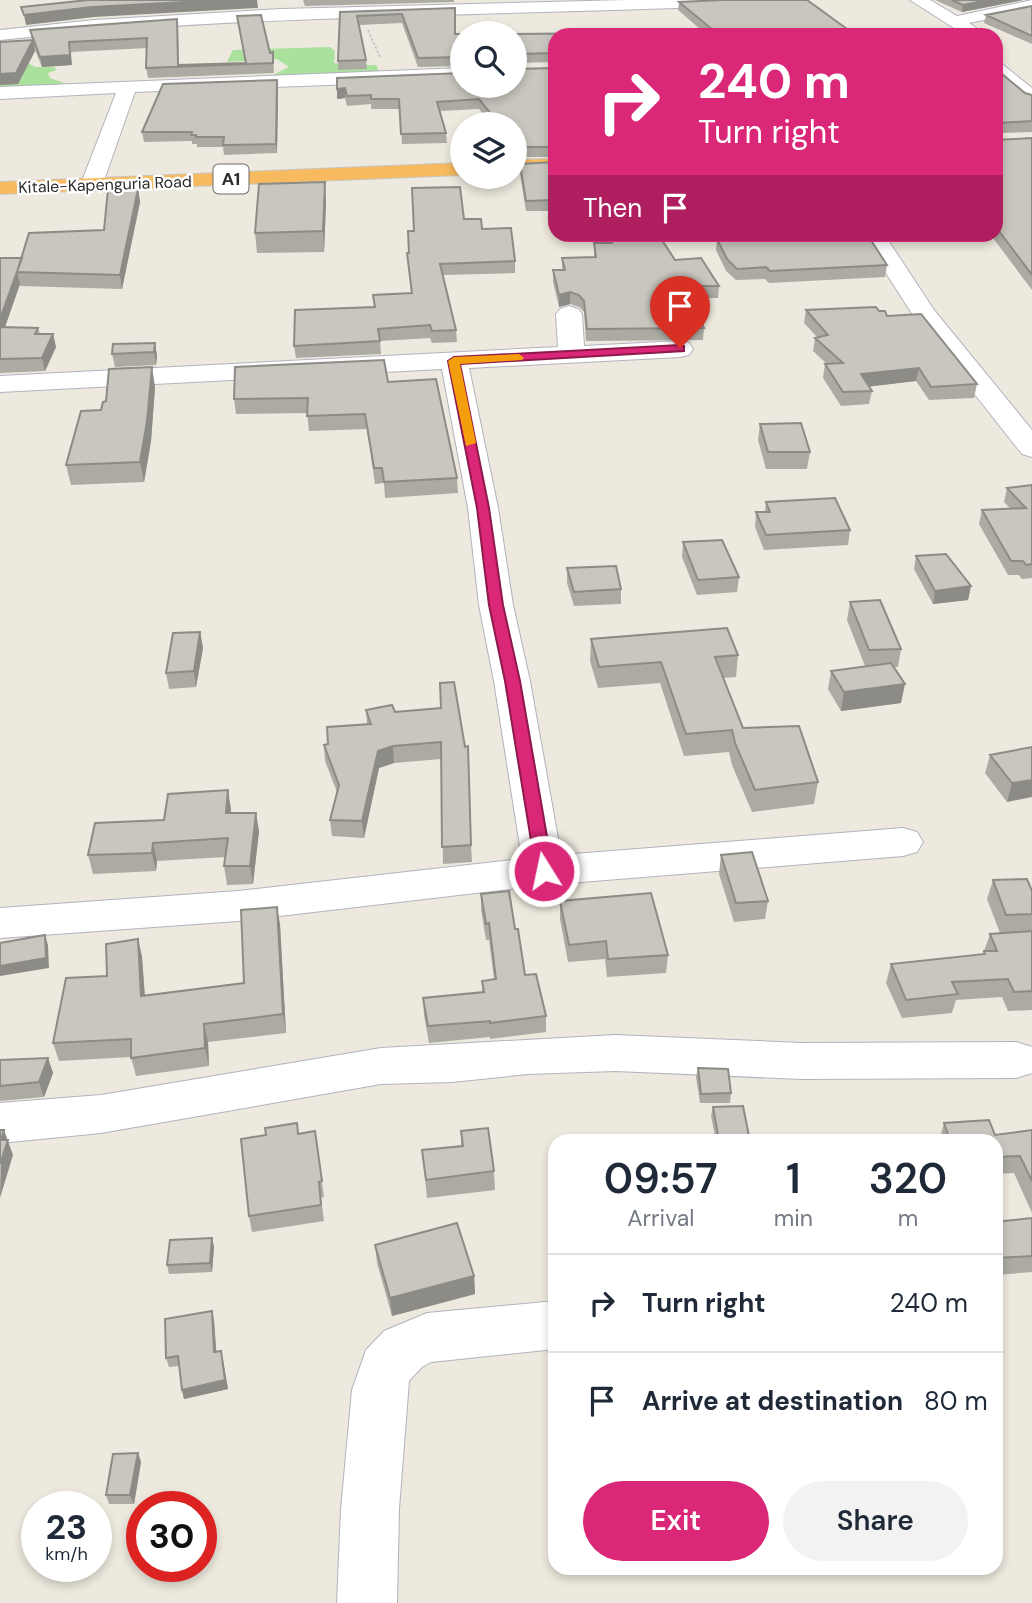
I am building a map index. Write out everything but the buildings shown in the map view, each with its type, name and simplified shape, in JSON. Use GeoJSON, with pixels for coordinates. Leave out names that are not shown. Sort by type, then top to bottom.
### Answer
{"type":"FeatureCollection","features":[{"type":"Feature","properties":{"kind":"highway"},"geometry":{"type":"LineString","coordinates":[[527,165],[548,164]]}},
{"type":"Feature","properties":{"kind":"highway","name":"Kitale-Kapenguria Road"},"geometry":{"type":"LineString","coordinates":[[0,188],[450,170]]}},
{"type":"Feature","properties":{"kind":"street"},"geometry":{"type":"LineString","coordinates":[[0,35],[202,19],[752,0]]}},
{"type":"Feature","properties":{"kind":"street"},"geometry":{"type":"LineString","coordinates":[[918,0],[966,28]]}},
{"type":"Feature","properties":{"kind":"street"},"geometry":{"type":"LineString","coordinates":[[955,21],[1032,5]]}},
{"type":"Feature","properties":{"kind":"street"},"geometry":{"type":"LineString","coordinates":[[0,93],[450,74]]}},
{"type":"Feature","properties":{"kind":"street"},"geometry":{"type":"LineString","coordinates":[[1003,74],[1032,97]]}},
{"type":"Feature","properties":{"kind":"street"},"geometry":{"type":"LineString","coordinates":[[92,186],[128,87]]}},
{"type":"Feature","properties":{"kind":"street"},"geometry":{"type":"LineString","coordinates":[[877,242],[925,315],[1032,448]]}},
{"type":"Feature","properties":{"kind":"street"},"geometry":{"type":"LineString","coordinates":[[569,314],[572,355]]}},
{"type":"Feature","properties":{"kind":"street"},"geometry":{"type":"LineString","coordinates":[[0,384],[680,348]]}},
{"type":"Feature","properties":{"kind":"street"},"geometry":{"type":"LineString","coordinates":[[454,361],[483,508],[496,605],[512,681],[544,871]]}},
{"type":"Feature","properties":{"kind":"street"},"geometry":{"type":"LineString","coordinates":[[0,923],[238,906],[544,871],[904,842]]}},
{"type":"Feature","properties":{"kind":"street"},"geometry":{"type":"LineString","coordinates":[[0,1123],[101,1114],[381,1066],[452,1064],[528,1056],[615,1053],[803,1061],[1016,1060]]}},
{"type":"Feature","properties":{"kind":"street"},"geometry":{"type":"LineString","coordinates":[[368,1603],[370,1509],[379,1390],[385,1368],[403,1349],[427,1338],[548,1326]]}},
{"type":"Feature","properties":{"kind":"path"},"geometry":{"type":"LineString","coordinates":[[360,13],[390,77]]}},
{"type":"Feature","properties":{"kind":"green space"},"geometry":{"type":"Polygon","coordinates":[[[330,47],[335,51],[334,63],[376,65],[381,75],[263,80],[289,67],[277,59],[227,62],[233,50],[330,47]]]}},
{"type":"Feature","properties":{"kind":"green space"},"geometry":{"type":"Polygon","coordinates":[[[26,62],[35,67],[54,67],[57,70],[48,73],[50,78],[75,87],[0,91],[0,64],[26,62]]]}},
{"type":"Feature","properties":{"kind":"slow traffic"},"geometry":{"type":"LineString","coordinates":[[470,443],[454,361],[519,358]]}},
{"type":"Feature","properties":{"kind":"route"},"geometry":{"type":"LineString","coordinates":[[544,871],[512,681],[496,605],[483,508],[454,361],[680,348]]}}]}
